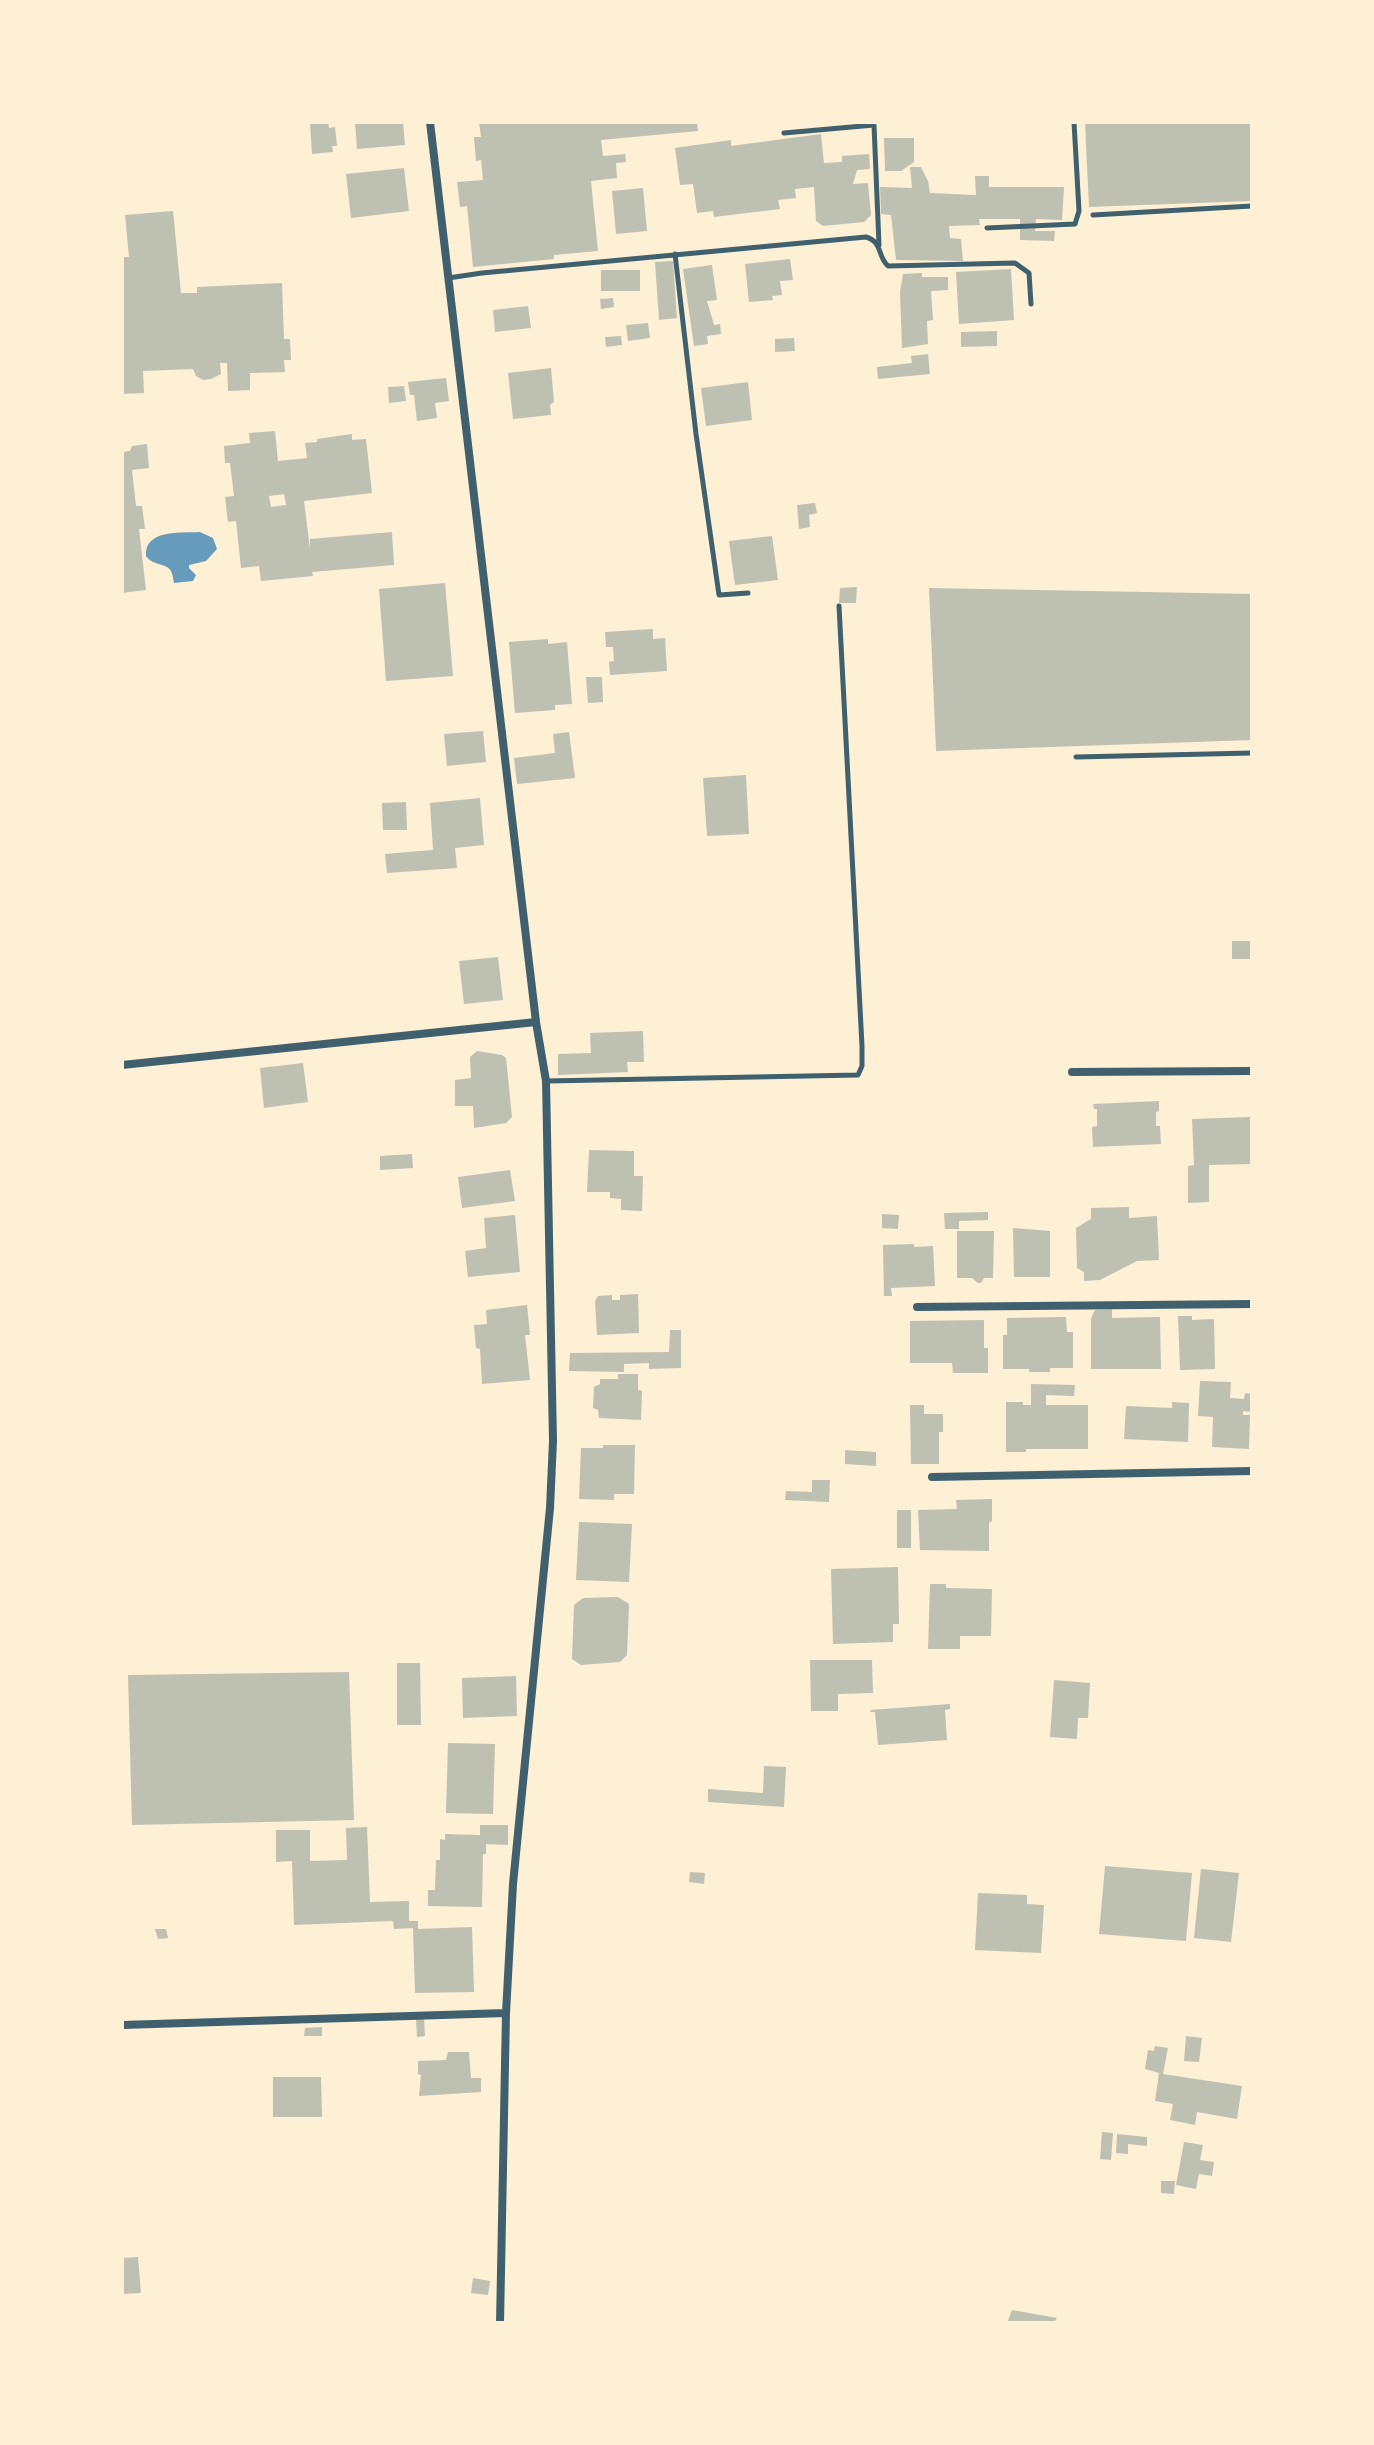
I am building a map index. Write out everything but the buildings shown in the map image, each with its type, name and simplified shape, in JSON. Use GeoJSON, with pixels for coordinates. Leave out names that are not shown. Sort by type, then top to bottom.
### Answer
{"type":"FeatureCollection","features":[{"type":"Feature","properties":{"kind":"street"},"geometry":{"type":"LineString","coordinates":[[430,122],[536,1022],[546,1081],[553,1441],[551,1494],[513,1884],[506,2013],[500,2323]]}},
{"type":"Feature","properties":{"kind":"street"},"geometry":{"type":"LineString","coordinates":[[122,1065],[536,1022]]}},
{"type":"Feature","properties":{"kind":"street"},"geometry":{"type":"LineString","coordinates":[[1072,1072],[1252,1071]]}},
{"type":"Feature","properties":{"kind":"street"},"geometry":{"type":"LineString","coordinates":[[917,1307],[1252,1304]]}},
{"type":"Feature","properties":{"kind":"street"},"geometry":{"type":"LineString","coordinates":[[932,1477],[1252,1471]]}},
{"type":"Feature","properties":{"kind":"street"},"geometry":{"type":"LineString","coordinates":[[122,2025],[506,2013]]}},
{"type":"Feature","properties":{"kind":"lane"},"geometry":{"type":"LineString","coordinates":[[987,228],[1075,224],[1079,211],[1074,122]]}},
{"type":"Feature","properties":{"kind":"lane"},"geometry":{"type":"LineString","coordinates":[[784,133],[874,125],[882,260],[888,266],[1015,263],[1029,273],[1031,304]]}},
{"type":"Feature","properties":{"kind":"lane"},"geometry":{"type":"LineString","coordinates":[[1093,215],[1252,206]]}},
{"type":"Feature","properties":{"kind":"lane"},"geometry":{"type":"LineString","coordinates":[[447,279],[866,237],[874,239],[879,246]]}},
{"type":"Feature","properties":{"kind":"lane"},"geometry":{"type":"LineString","coordinates":[[675,254],[719,595],[748,593]]}},
{"type":"Feature","properties":{"kind":"lane"},"geometry":{"type":"LineString","coordinates":[[546,1081],[858,1075],[862,1066],[862,1046],[839,606]]}},
{"type":"Feature","properties":{"kind":"lane"},"geometry":{"type":"LineString","coordinates":[[1076,757],[1252,753]]}},
{"type":"Feature","properties":{"kind":"water"},"geometry":{"type":"Polygon","coordinates":[[[200,532],[213,538],[217,549],[206,561],[189,565],[196,575],[193,581],[174,583],[169,568],[146,556],[147,547],[157,537],[200,532]]]}}]}
